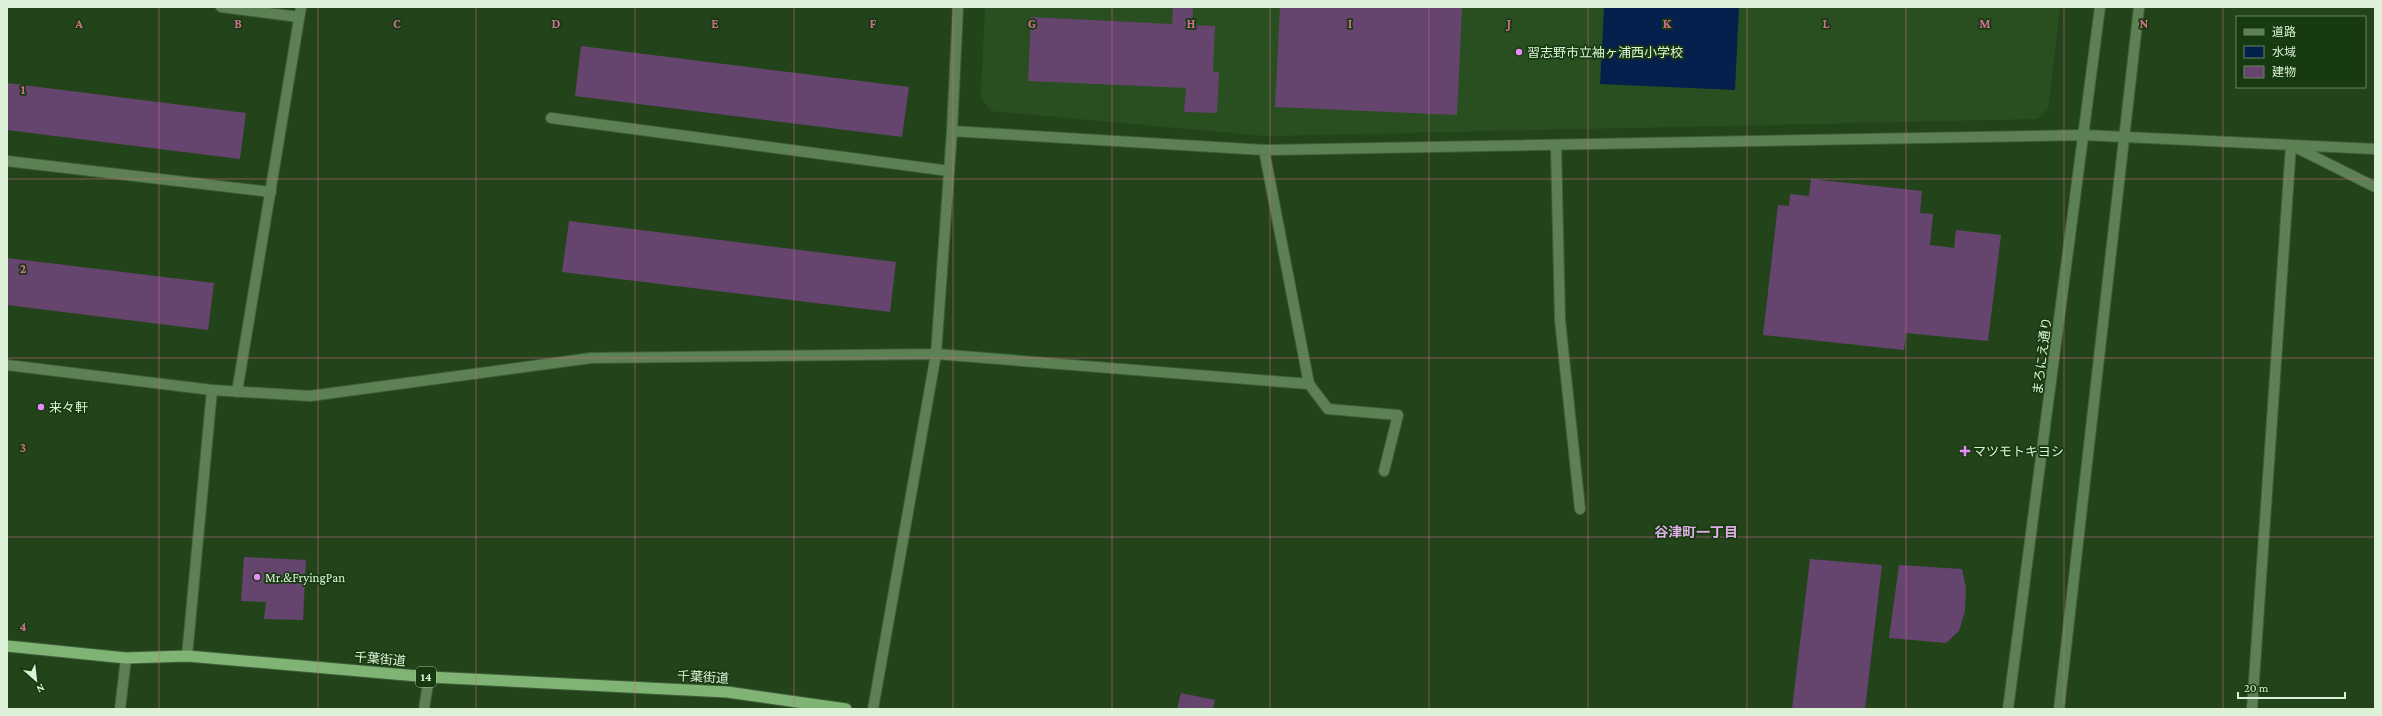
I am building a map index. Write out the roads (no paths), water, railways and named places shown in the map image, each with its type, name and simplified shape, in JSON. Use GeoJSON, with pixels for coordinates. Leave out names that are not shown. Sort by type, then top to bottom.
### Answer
{"type":"FeatureCollection","features":[{"type":"Feature","properties":{"kind":"highway","name":"千葉街道"},"geometry":{"type":"LineString","coordinates":[[7,646],[126,658],[187,656],[429,677],[727,692],[846,709]]}},
{"type":"Feature","properties":{"kind":"street"},"geometry":{"type":"LineString","coordinates":[[221,7],[299,18]]}},
{"type":"Feature","properties":{"kind":"street"},"geometry":{"type":"LineString","coordinates":[[237,392],[301,7]]}},
{"type":"Feature","properties":{"kind":"street"},"geometry":{"type":"LineString","coordinates":[[873,709],[936,354],[952,131],[958,7]]}},
{"type":"Feature","properties":{"kind":"street","name":"まろにえ通り"},"geometry":{"type":"LineString","coordinates":[[2008,709],[2100,7]]}},
{"type":"Feature","properties":{"kind":"street"},"geometry":{"type":"LineString","coordinates":[[2059,709],[2139,7]]}},
{"type":"Feature","properties":{"kind":"street"},"geometry":{"type":"LineString","coordinates":[[551,118],[949,171]]}},
{"type":"Feature","properties":{"kind":"street"},"geometry":{"type":"LineString","coordinates":[[952,131],[1264,150],[1556,146],[2084,135],[2375,149]]}},
{"type":"Feature","properties":{"kind":"street"},"geometry":{"type":"LineString","coordinates":[[2291,145],[2375,187]]}},
{"type":"Feature","properties":{"kind":"street"},"geometry":{"type":"LineString","coordinates":[[2252,709],[2291,145]]}},
{"type":"Feature","properties":{"kind":"street"},"geometry":{"type":"LineString","coordinates":[[1556,146],[1560,320],[1580,509]]}},
{"type":"Feature","properties":{"kind":"street"},"geometry":{"type":"LineString","coordinates":[[1264,150],[1309,384],[1328,409],[1398,416],[1384,471]]}},
{"type":"Feature","properties":{"kind":"street"},"geometry":{"type":"LineString","coordinates":[[7,161],[271,192]]}},
{"type":"Feature","properties":{"kind":"street"},"geometry":{"type":"LineString","coordinates":[[7,369],[7,365],[212,390],[310,396],[591,358],[936,354],[1309,384]]}},
{"type":"Feature","properties":{"kind":"street"},"geometry":{"type":"LineString","coordinates":[[187,656],[212,390]]}},
{"type":"Feature","properties":{"kind":"street"},"geometry":{"type":"LineString","coordinates":[[120,709],[126,658]]}},
{"type":"Feature","properties":{"kind":"street"},"geometry":{"type":"LineString","coordinates":[[424,709],[429,677]]}},
{"type":"Feature","properties":{"kind":"water"},"geometry":{"type":"Polygon","coordinates":[[[1604,7],[1739,7],[1735,90],[1600,84],[1604,7]]]}},
{"type":"Feature","properties":{"kind":"place","name":"習志野市立袖ヶ浦西小学校"},"geometry":{"type":"Point","coordinates":[1519,52]}},
{"type":"Feature","properties":{"kind":"place","name":"来々軒"},"geometry":{"type":"Point","coordinates":[41,407]}},
{"type":"Feature","properties":{"kind":"place","name":"マツモトキヨシ"},"geometry":{"type":"Point","coordinates":[1965,451]}},
{"type":"Feature","properties":{"kind":"place","name":"Mr.&FryingPan"},"geometry":{"type":"Point","coordinates":[257,577]}},
{"type":"Feature","properties":{"kind":"district","name":"谷津町一丁目"},"geometry":{"type":"Point","coordinates":[1696,532]}}]}
